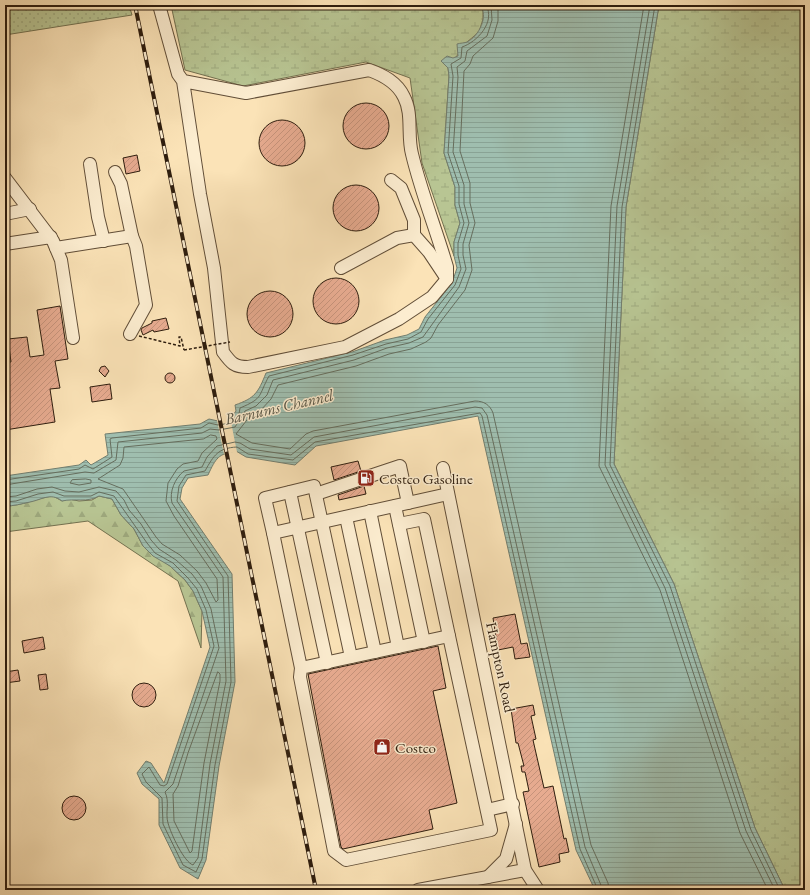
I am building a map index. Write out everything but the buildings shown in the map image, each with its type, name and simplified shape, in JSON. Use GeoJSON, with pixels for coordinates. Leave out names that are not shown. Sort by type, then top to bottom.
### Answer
{"type":"FeatureCollection","features":[{"type":"Feature","properties":{"kind":"street"},"geometry":{"type":"LineString","coordinates":[[159,5],[180,77],[214,268],[224,352],[236,367],[248,367],[345,347],[399,319],[432,297],[446,279],[447,267],[411,152],[411,126],[405,97],[395,85],[383,75],[369,70],[246,93],[180,77]]}},
{"type":"Feature","properties":{"kind":"street"},"geometry":{"type":"LineString","coordinates":[[90,164],[98,217],[104,241]]}},
{"type":"Feature","properties":{"kind":"street"},"geometry":{"type":"LineString","coordinates":[[115,172],[121,184],[132,236],[136,246],[146,305],[130,334]]}},
{"type":"Feature","properties":{"kind":"street"},"geometry":{"type":"LineString","coordinates":[[5,178],[30,209],[53,242],[61,260],[73,338]]}},
{"type":"Feature","properties":{"kind":"street"},"geometry":{"type":"LineString","coordinates":[[391,180],[401,188],[414,220],[414,235],[429,252],[446,279]]}},
{"type":"Feature","properties":{"kind":"street"},"geometry":{"type":"LineString","coordinates":[[5,214],[30,209]]}},
{"type":"Feature","properties":{"kind":"street"},"geometry":{"type":"LineString","coordinates":[[341,268],[397,238],[414,235]]}},
{"type":"Feature","properties":{"kind":"street"},"geometry":{"type":"LineString","coordinates":[[5,244],[104,241],[132,236]]}},
{"type":"Feature","properties":{"kind":"street"},"geometry":{"type":"LineString","coordinates":[[316,494],[400,466],[408,503]]}},
{"type":"Feature","properties":{"kind":"street","name":"Hampton Road"},"geometry":{"type":"LineString","coordinates":[[443,468],[525,870],[538,890]]}},
{"type":"Feature","properties":{"kind":"street"},"geometry":{"type":"LineString","coordinates":[[351,657],[314,486],[265,498],[301,668],[300,676],[334,851],[346,860],[491,830],[424,519],[399,524]]}},
{"type":"Feature","properties":{"kind":"street"},"geometry":{"type":"LineString","coordinates":[[290,492],[327,663]]}},
{"type":"Feature","properties":{"kind":"street"},"geometry":{"type":"LineString","coordinates":[[273,533],[448,494]]}},
{"type":"Feature","properties":{"kind":"street"},"geometry":{"type":"LineString","coordinates":[[395,506],[424,642]]}},
{"type":"Feature","properties":{"kind":"street"},"geometry":{"type":"LineString","coordinates":[[370,511],[398,647]]}},
{"type":"Feature","properties":{"kind":"street"},"geometry":{"type":"LineString","coordinates":[[346,517],[375,652]]}},
{"type":"Feature","properties":{"kind":"street"},"geometry":{"type":"LineString","coordinates":[[301,668],[449,636]]}},
{"type":"Feature","properties":{"kind":"street"},"geometry":{"type":"LineString","coordinates":[[487,810],[512,804]]}},
{"type":"Feature","properties":{"kind":"street","name":"Hampton Road"},"geometry":{"type":"LineString","coordinates":[[488,877],[506,859],[516,823]]}},
{"type":"Feature","properties":{"kind":"street"},"geometry":{"type":"LineString","coordinates":[[418,890],[460,886],[488,877],[525,870]]}},
{"type":"Feature","properties":{"kind":"path"},"geometry":{"type":"LineString","coordinates":[[130,334],[180,346],[179,337],[181,337],[184,350],[230,342]]}},
{"type":"Feature","properties":{"kind":"green space"},"geometry":{"type":"Polygon","coordinates":[[[5,5],[129,5],[132,15],[5,35],[5,5]]]}},
{"type":"Feature","properties":{"kind":"green space"},"geometry":{"type":"Polygon","coordinates":[[[171,5],[480,5],[483,9],[483,19],[479,32],[467,42],[448,68],[449,76],[444,153],[455,187],[455,205],[460,223],[454,242],[454,256],[422,163],[410,78],[366,62],[243,86],[185,70],[171,5]]]}},
{"type":"Feature","properties":{"kind":"green space"},"geometry":{"type":"Polygon","coordinates":[[[659,5],[805,5],[805,890],[785,890],[755,828],[674,584],[614,464],[626,207],[659,5]]]}},
{"type":"Feature","properties":{"kind":"green space"},"geometry":{"type":"Polygon","coordinates":[[[53,496],[62,501],[69,499],[79,501],[92,500],[99,496],[112,499],[121,515],[134,529],[143,546],[170,566],[185,580],[193,591],[202,611],[201,648],[178,581],[88,521],[5,532],[5,506],[17,505],[53,496]]]}},
{"type":"Feature","properties":{"kind":"water","name":"Barnums Channel"},"geometry":{"type":"Polygon","coordinates":[[[480,5],[659,5],[626,207],[614,464],[674,584],[755,828],[785,890],[595,890],[576,850],[478,416],[316,446],[295,465],[246,457],[236,451],[230,452],[221,455],[218,458],[213,464],[208,475],[188,478],[182,488],[180,499],[232,574],[235,682],[219,766],[206,860],[198,879],[180,868],[159,825],[159,799],[142,784],[137,773],[146,761],[151,763],[164,783],[210,647],[202,611],[193,591],[185,580],[170,566],[153,556],[143,546],[134,529],[121,515],[112,499],[99,496],[85,500],[62,501],[54,497],[46,497],[21,504],[5,506],[5,476],[79,465],[86,460],[91,465],[108,455],[105,434],[200,424],[209,419],[218,421],[230,419],[236,411],[235,405],[247,400],[255,394],[266,373],[352,352],[385,340],[407,335],[419,329],[425,317],[452,283],[457,268],[454,256],[454,242],[460,223],[455,205],[455,187],[444,153],[449,76],[448,68],[441,61],[447,56],[453,58],[458,56],[457,44],[467,42],[479,31],[483,20],[483,10],[480,5]]]}},
{"type":"Feature","properties":{"kind":"pier"},"geometry":{"type":"Polygon","coordinates":[[[230,417],[237,452],[224,454],[217,420],[230,417]]]}},
{"type":"Feature","properties":{"kind":"railway"},"geometry":{"type":"LineString","coordinates":[[135,5],[316,890]]}},
{"type":"Feature","properties":{"kind":"place","name":"Costco Gasoline"},"geometry":{"type":"Point","coordinates":[366,478]}},
{"type":"Feature","properties":{"kind":"place","name":"Costco"},"geometry":{"type":"Point","coordinates":[382,747]}}]}
